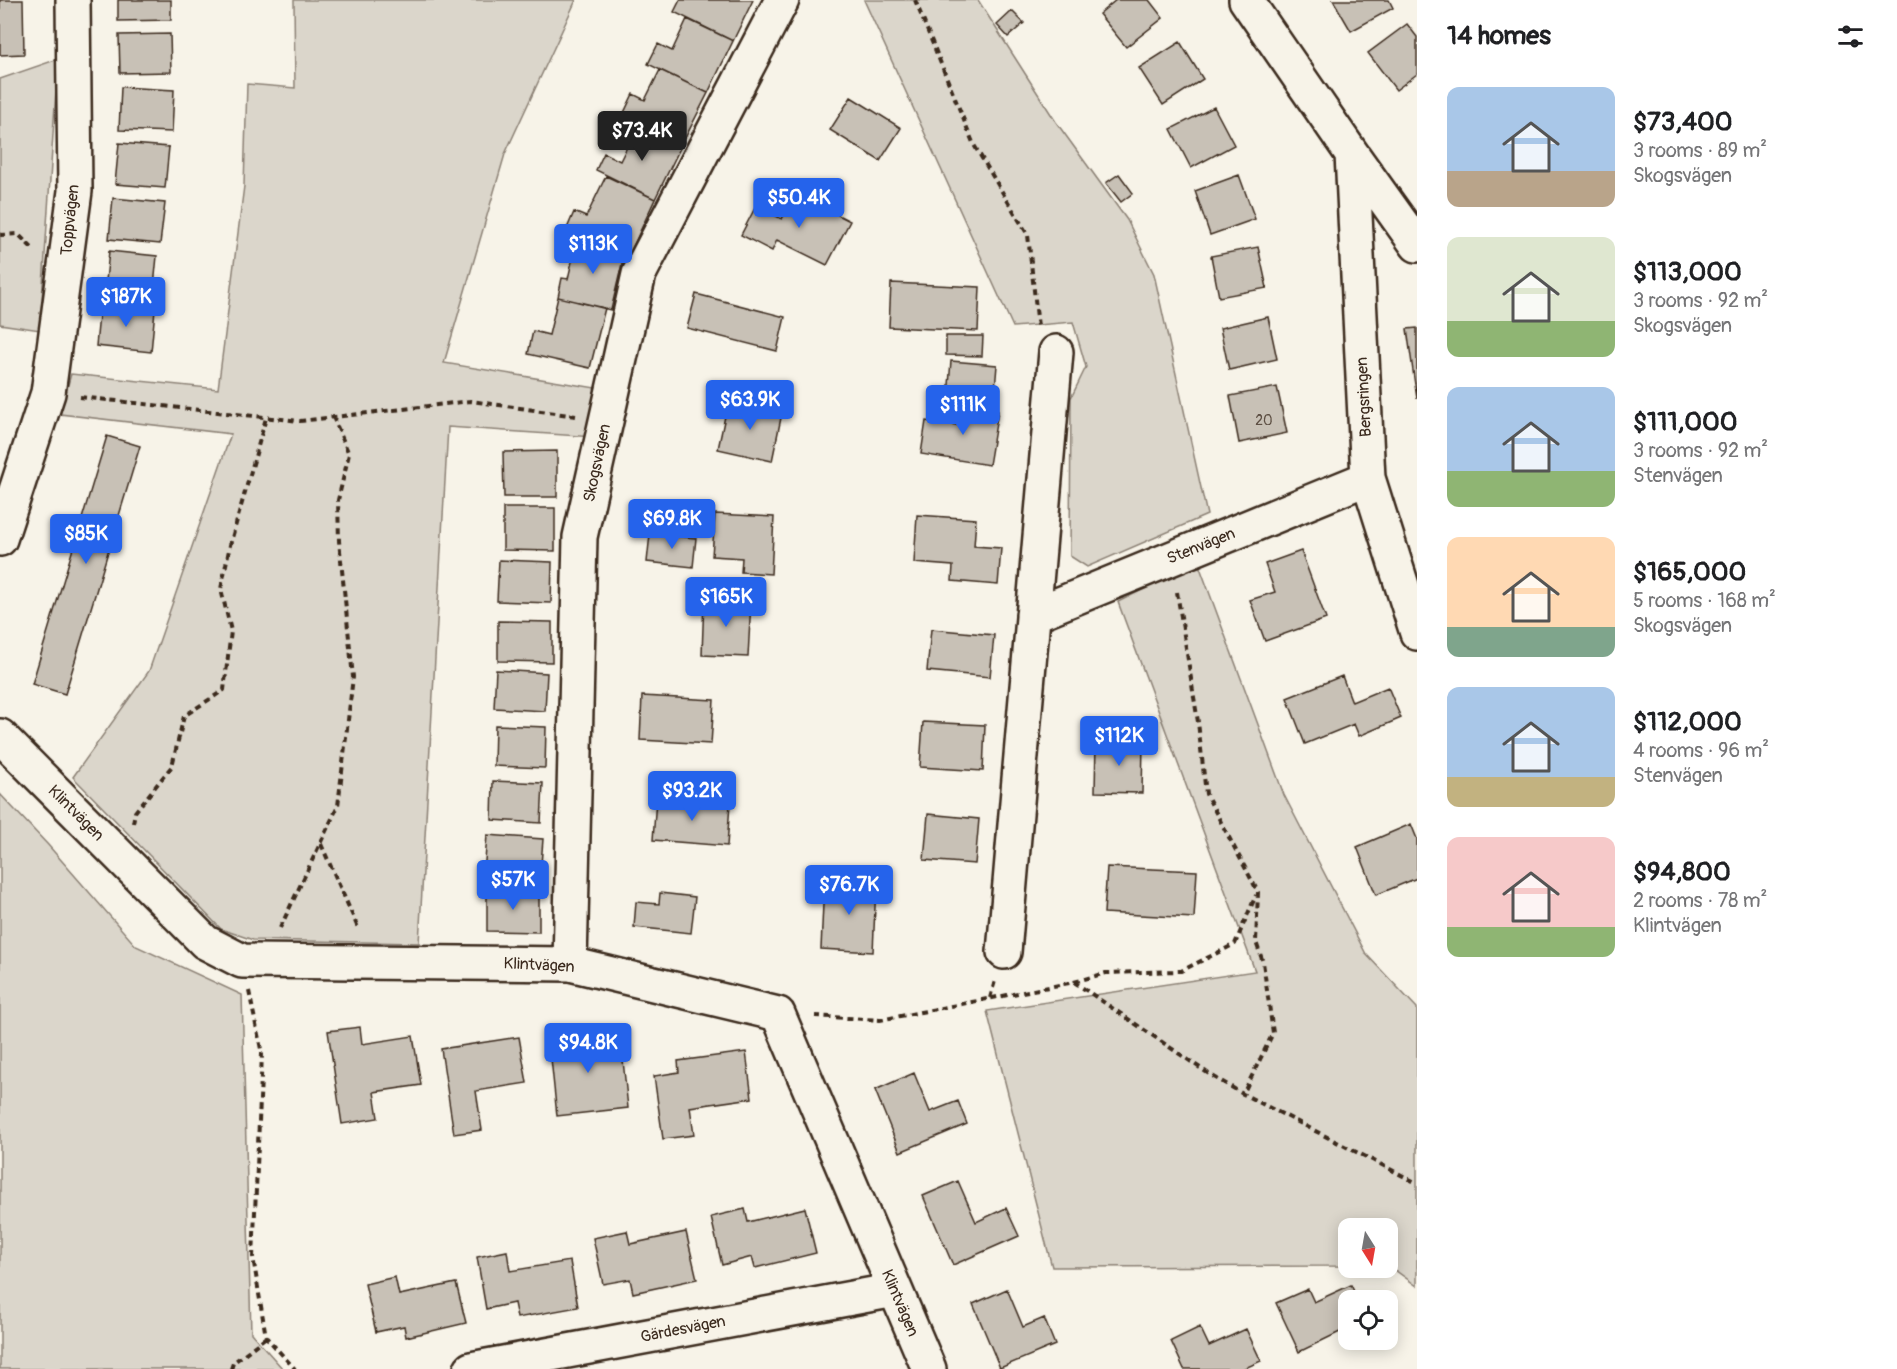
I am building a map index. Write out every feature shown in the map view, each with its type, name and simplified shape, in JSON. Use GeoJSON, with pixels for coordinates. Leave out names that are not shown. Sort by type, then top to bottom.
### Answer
{"type":"FeatureCollection","features":[{"type":"Feature","properties":{"kind":"street","name":"Toppvägen"},"geometry":{"type":"LineString","coordinates":[[0,538],[48,393],[75,191],[73,0]]}},
{"type":"Feature","properties":{"kind":"street","name":"Skogsvägen"},"geometry":{"type":"LineString","coordinates":[[570,964],[580,537],[639,274],[782,0]]}},
{"type":"Feature","properties":{"kind":"street"},"geometry":{"type":"LineString","coordinates":[[1246,0],[1417,245]]}},
{"type":"Feature","properties":{"kind":"street","name":"Bergsringen"},"geometry":{"type":"LineString","coordinates":[[1352,154],[1368,478],[1417,633]]}},
{"type":"Feature","properties":{"kind":"street"},"geometry":{"type":"LineString","coordinates":[[1004,952],[1056,352]]}},
{"type":"Feature","properties":{"kind":"street","name":"Stenvägen"},"geometry":{"type":"LineString","coordinates":[[1034,615],[1368,478]]}},
{"type":"Feature","properties":{"kind":"street","name":"Klintvägen"},"geometry":{"type":"LineString","coordinates":[[0,736],[205,942],[253,961],[570,964],[778,1014],[928,1369]]}},
{"type":"Feature","properties":{"kind":"street","name":"Gärdesvägen"},"geometry":{"type":"LineString","coordinates":[[471,1369],[895,1290]]}},
{"type":"Feature","properties":{"kind":"path"},"geometry":{"type":"LineString","coordinates":[[915,0],[974,145],[1028,235],[1038,327],[1056,352]]}},
{"type":"Feature","properties":{"kind":"path"},"geometry":{"type":"LineString","coordinates":[[48,393],[300,421],[471,401],[606,420]]}},
{"type":"Feature","properties":{"kind":"path"},"geometry":{"type":"LineString","coordinates":[[295,1369],[266,1337],[253,1257],[262,1054],[253,961],[321,843],[338,807],[353,677],[339,541],[338,500],[349,454],[333,417]]}},
{"type":"Feature","properties":{"kind":"path"},"geometry":{"type":"LineString","coordinates":[[127,864],[135,812],[172,766],[184,716],[224,690],[231,631],[220,589],[266,418]]}},
{"type":"Feature","properties":{"kind":"path"},"geometry":{"type":"LineString","coordinates":[[1171,558],[1197,711],[1206,794],[1258,892],[1256,942],[1263,962],[1274,1033],[1243,1094]]}},
{"type":"Feature","properties":{"kind":"path"},"geometry":{"type":"LineString","coordinates":[[321,843],[373,962]]}},
{"type":"Feature","properties":{"kind":"path"},"geometry":{"type":"LineString","coordinates":[[778,1014],[880,1020],[1074,982],[1106,973],[1181,971],[1235,944],[1258,892]]}},
{"type":"Feature","properties":{"kind":"path"},"geometry":{"type":"LineString","coordinates":[[1074,982],[1209,1074],[1243,1094],[1417,1183]]}},
{"type":"Feature","properties":{"kind":"path"},"geometry":{"type":"LineString","coordinates":[[231,1369],[233,1363],[266,1337]]}},
{"type":"Feature","properties":{"kind":"shaded area"},"geometry":{"type":"Polygon","coordinates":[[[294,0],[576,0],[505,154],[444,363],[608,390],[594,437],[448,427],[419,943],[253,940],[221,929],[73,777],[149,671],[231,434],[60,414],[71,374],[218,389],[244,186],[247,84],[295,88],[294,0]]]}},
{"type":"Feature","properties":{"kind":"shaded area"},"geometry":{"type":"Polygon","coordinates":[[[864,0],[978,0],[1056,122],[1127,220],[1154,274],[1207,515],[1087,567],[1070,556],[1071,398],[1086,367],[1073,322],[1013,327],[864,0]]]}},
{"type":"Feature","properties":{"kind":"shaded area"},"geometry":{"type":"Polygon","coordinates":[[[58,59],[40,330],[0,324],[0,79],[58,59]]]}},
{"type":"Feature","properties":{"kind":"shaded area"},"geometry":{"type":"Polygon","coordinates":[[[1198,562],[1284,795],[1366,954],[1417,1008],[1417,1286],[1398,1272],[1398,1218],[1338,1218],[1338,1266],[1052,1267],[987,1011],[1255,971],[1118,602],[1198,562]]]}},
{"type":"Feature","properties":{"kind":"shaded area"},"geometry":{"type":"Polygon","coordinates":[[[0,794],[136,946],[242,995],[251,1333],[283,1369],[0,1369],[0,794]]]}},
{"type":"Feature","properties":{"kind":"building"},"geometry":{"type":"Polygon","coordinates":[[[0,0],[23,0],[24,54],[0,55],[0,0]]]}},
{"type":"Feature","properties":{"kind":"building"},"geometry":{"type":"Polygon","coordinates":[[[118,0],[171,0],[171,20],[118,21],[118,0]]]}},
{"type":"Feature","properties":{"kind":"building"},"geometry":{"type":"Polygon","coordinates":[[[680,0],[753,0],[733,41],[674,12],[680,0]]]}},
{"type":"Feature","properties":{"kind":"building"},"geometry":{"type":"Polygon","coordinates":[[[1116,0],[1149,0],[1163,18],[1126,47],[1099,14],[1116,0]]]}},
{"type":"Feature","properties":{"kind":"building"},"geometry":{"type":"Polygon","coordinates":[[[1333,0],[1389,0],[1393,8],[1351,31],[1333,0]]]}},
{"type":"Feature","properties":{"kind":"building"},"geometry":{"type":"Polygon","coordinates":[[[1012,11],[1024,23],[1008,37],[997,25],[1012,11]]]}},
{"type":"Feature","properties":{"kind":"building"},"geometry":{"type":"Polygon","coordinates":[[[687,19],[733,41],[708,93],[648,64],[658,44],[672,51],[687,19]]]}},
{"type":"Feature","properties":{"kind":"building"},"geometry":{"type":"Polygon","coordinates":[[[1407,24],[1417,37],[1417,74],[1396,90],[1368,53],[1407,24]]]}},
{"type":"Feature","properties":{"kind":"building"},"geometry":{"type":"Polygon","coordinates":[[[170,34],[171,72],[120,73],[119,35],[170,34]]]}},
{"type":"Feature","properties":{"kind":"building"},"geometry":{"type":"Polygon","coordinates":[[[1180,42],[1203,79],[1163,105],[1139,68],[1180,42]]]}},
{"type":"Feature","properties":{"kind":"building"},"geometry":{"type":"Polygon","coordinates":[[[660,70],[708,93],[681,146],[622,117],[633,94],[645,100],[660,70]]]}},
{"type":"Feature","properties":{"kind":"building"},"geometry":{"type":"Polygon","coordinates":[[[121,87],[174,90],[172,132],[119,130],[121,87]]]}},
{"type":"Feature","properties":{"kind":"building"},"geometry":{"type":"Polygon","coordinates":[[[851,97],[901,128],[880,161],[830,130],[851,97]]]}},
{"type":"Feature","properties":{"kind":"building"},"geometry":{"type":"Polygon","coordinates":[[[1214,107],[1234,145],[1191,168],[1171,129],[1214,107]]]}},
{"type":"Feature","properties":{"kind":"building"},"geometry":{"type":"Polygon","coordinates":[[[638,125],[681,146],[655,199],[596,170],[604,153],[620,161],[638,125]]]}},
{"type":"Feature","properties":{"kind":"building"},"geometry":{"type":"Polygon","coordinates":[[[119,143],[169,147],[165,188],[115,184],[119,143]]]}},
{"type":"Feature","properties":{"kind":"building"},"geometry":{"type":"Polygon","coordinates":[[[1119,174],[1133,193],[1121,202],[1106,183],[1119,174]]]}},
{"type":"Feature","properties":{"kind":"building"},"geometry":{"type":"Polygon","coordinates":[[[1239,175],[1255,219],[1210,235],[1195,191],[1239,175]]]}},
{"type":"Feature","properties":{"kind":"building"},"geometry":{"type":"Polygon","coordinates":[[[606,176],[655,199],[630,253],[566,231],[574,212],[586,217],[606,176]]]}},
{"type":"Feature","properties":{"kind":"building"},"geometry":{"type":"Polygon","coordinates":[[[795,193],[850,221],[827,265],[777,240],[772,251],[741,235],[756,206],[782,219],[795,193]]]}},
{"type":"Feature","properties":{"kind":"building"},"geometry":{"type":"Polygon","coordinates":[[[113,198],[165,203],[160,244],[109,239],[113,198]]]}},
{"type":"Feature","properties":{"kind":"building"},"geometry":{"type":"Polygon","coordinates":[[[577,240],[625,251],[611,310],[558,297],[562,278],[568,279],[577,240]]]}},
{"type":"Feature","properties":{"kind":"building"},"geometry":{"type":"Polygon","coordinates":[[[1258,247],[1267,288],[1219,297],[1211,256],[1258,247]]]}},
{"type":"Feature","properties":{"kind":"building"},"geometry":{"type":"Polygon","coordinates":[[[109,251],[157,256],[153,296],[105,291],[109,251]]]}},
{"type":"Feature","properties":{"kind":"building"},"geometry":{"type":"Polygon","coordinates":[[[891,283],[980,287],[978,331],[889,327],[891,283]]]}},
{"type":"Feature","properties":{"kind":"building"},"geometry":{"type":"Polygon","coordinates":[[[696,294],[785,317],[777,351],[687,328],[696,294]]]}},
{"type":"Feature","properties":{"kind":"building"},"geometry":{"type":"Polygon","coordinates":[[[558,297],[605,308],[590,368],[528,354],[533,331],[549,335],[558,297]]]}},
{"type":"Feature","properties":{"kind":"building"},"geometry":{"type":"Polygon","coordinates":[[[100,305],[155,310],[151,352],[96,346],[100,305]]]}},
{"type":"Feature","properties":{"kind":"building"},"geometry":{"type":"Polygon","coordinates":[[[1268,317],[1277,359],[1229,370],[1220,328],[1268,317]]]}},
{"type":"Feature","properties":{"kind":"building"},"geometry":{"type":"Polygon","coordinates":[[[1417,328],[1417,399],[1407,329],[1417,328]]]}},
{"type":"Feature","properties":{"kind":"building"},"geometry":{"type":"Polygon","coordinates":[[[946,336],[983,336],[982,356],[946,355],[946,336]]]}},
{"type":"Feature","properties":{"kind":"building"},"geometry":{"type":"Polygon","coordinates":[[[951,361],[997,365],[994,401],[948,397],[951,361]]]}},
{"type":"Feature","properties":{"kind":"building"},"geometry":{"type":"Polygon","coordinates":[[[1277,387],[1287,433],[1239,443],[1230,396],[1277,387]]]}},
{"type":"Feature","properties":{"kind":"building"},"geometry":{"type":"Polygon","coordinates":[[[728,402],[782,413],[772,461],[718,449],[728,402]]]}},
{"type":"Feature","properties":{"kind":"building"},"geometry":{"type":"Polygon","coordinates":[[[960,404],[998,411],[989,465],[921,454],[926,421],[957,425],[960,404]]]}},
{"type":"Feature","properties":{"kind":"building"},"geometry":{"type":"Polygon","coordinates":[[[107,436],[140,446],[65,694],[32,684],[107,436]]]}},
{"type":"Feature","properties":{"kind":"building"},"geometry":{"type":"Polygon","coordinates":[[[557,451],[557,497],[504,497],[503,452],[557,451]]]}},
{"type":"Feature","properties":{"kind":"building"},"geometry":{"type":"Polygon","coordinates":[[[503,508],[555,508],[555,551],[503,550],[503,508]]]}},
{"type":"Feature","properties":{"kind":"building"},"geometry":{"type":"Polygon","coordinates":[[[715,514],[774,517],[771,574],[741,572],[742,558],[712,556],[715,514]]]}},
{"type":"Feature","properties":{"kind":"building"},"geometry":{"type":"Polygon","coordinates":[[[917,515],[976,519],[974,546],[1001,548],[998,585],[952,581],[953,566],[914,563],[917,515]]]}},
{"type":"Feature","properties":{"kind":"building"},"geometry":{"type":"Polygon","coordinates":[[[650,534],[696,538],[693,567],[647,562],[650,534]]]}},
{"type":"Feature","properties":{"kind":"building"},"geometry":{"type":"Polygon","coordinates":[[[1301,551],[1326,619],[1265,641],[1250,600],[1275,592],[1265,564],[1301,551]]]}},
{"type":"Feature","properties":{"kind":"building"},"geometry":{"type":"Polygon","coordinates":[[[499,560],[552,562],[551,603],[497,601],[499,560]]]}},
{"type":"Feature","properties":{"kind":"building"},"geometry":{"type":"Polygon","coordinates":[[[704,599],[751,601],[748,657],[702,655],[704,599]]]}},
{"type":"Feature","properties":{"kind":"building"},"geometry":{"type":"Polygon","coordinates":[[[498,621],[552,622],[552,662],[498,661],[498,621]]]}},
{"type":"Feature","properties":{"kind":"building"},"geometry":{"type":"Polygon","coordinates":[[[931,629],[994,635],[990,677],[927,671],[931,629]]]}},
{"type":"Feature","properties":{"kind":"building"},"geometry":{"type":"Polygon","coordinates":[[[496,670],[547,673],[545,711],[494,708],[496,670]]]}},
{"type":"Feature","properties":{"kind":"building"},"geometry":{"type":"Polygon","coordinates":[[[1342,676],[1352,702],[1388,687],[1401,718],[1359,736],[1354,724],[1305,744],[1287,698],[1342,676]]]}},
{"type":"Feature","properties":{"kind":"building"},"geometry":{"type":"Polygon","coordinates":[[[642,696],[714,700],[711,744],[640,740],[642,696]]]}},
{"type":"Feature","properties":{"kind":"building"},"geometry":{"type":"Polygon","coordinates":[[[923,722],[985,725],[983,771],[920,767],[923,722]]]}},
{"type":"Feature","properties":{"kind":"building"},"geometry":{"type":"Polygon","coordinates":[[[495,725],[546,727],[545,768],[494,766],[495,725]]]}},
{"type":"Feature","properties":{"kind":"building"},"geometry":{"type":"Polygon","coordinates":[[[1096,742],[1143,742],[1142,793],[1095,792],[1096,742]]]}},
{"type":"Feature","properties":{"kind":"building"},"geometry":{"type":"Polygon","coordinates":[[[493,781],[543,783],[541,823],[492,820],[493,781]]]}},
{"type":"Feature","properties":{"kind":"building"},"geometry":{"type":"Polygon","coordinates":[[[656,799],[730,804],[727,846],[653,840],[656,799]]]}},
{"type":"Feature","properties":{"kind":"building"},"geometry":{"type":"Polygon","coordinates":[[[928,814],[979,819],[975,864],[924,860],[928,814]]]}},
{"type":"Feature","properties":{"kind":"building"},"geometry":{"type":"Polygon","coordinates":[[[1411,824],[1417,839],[1417,878],[1376,895],[1357,847],[1411,824]]]}},
{"type":"Feature","properties":{"kind":"building"},"geometry":{"type":"Polygon","coordinates":[[[487,835],[543,839],[540,878],[484,874],[487,835]]]}},
{"type":"Feature","properties":{"kind":"building"},"geometry":{"type":"Polygon","coordinates":[[[1107,867],[1197,871],[1194,918],[1104,913],[1107,867]]]}},
{"type":"Feature","properties":{"kind":"building"},"geometry":{"type":"Polygon","coordinates":[[[824,881],[876,884],[873,952],[821,949],[824,881]]]}},
{"type":"Feature","properties":{"kind":"building"},"geometry":{"type":"Polygon","coordinates":[[[487,890],[539,890],[539,932],[487,931],[487,890]]]}},
{"type":"Feature","properties":{"kind":"building"},"geometry":{"type":"Polygon","coordinates":[[[660,893],[695,897],[691,933],[634,927],[636,902],[659,904],[660,893]]]}},
{"type":"Feature","properties":{"kind":"building"},"geometry":{"type":"Polygon","coordinates":[[[360,1027],[362,1044],[413,1036],[421,1085],[374,1092],[378,1118],[342,1124],[328,1031],[360,1027]]]}},
{"type":"Feature","properties":{"kind":"building"},"geometry":{"type":"Polygon","coordinates":[[[620,1032],[628,1108],[557,1116],[549,1039],[620,1032]]]}},
{"type":"Feature","properties":{"kind":"building"},"geometry":{"type":"Polygon","coordinates":[[[519,1037],[527,1083],[476,1091],[482,1130],[454,1134],[441,1049],[519,1037]]]}},
{"type":"Feature","properties":{"kind":"building"},"geometry":{"type":"Polygon","coordinates":[[[746,1052],[752,1098],[690,1107],[694,1135],[663,1139],[654,1076],[679,1072],[678,1061],[746,1052]]]}},
{"type":"Feature","properties":{"kind":"building"},"geometry":{"type":"Polygon","coordinates":[[[914,1073],[930,1112],[958,1101],[967,1124],[900,1152],[875,1090],[914,1073]]]}},
{"type":"Feature","properties":{"kind":"building"},"geometry":{"type":"Polygon","coordinates":[[[958,1181],[976,1222],[1006,1208],[1019,1236],[953,1265],[923,1196],[958,1181]]]}},
{"type":"Feature","properties":{"kind":"building"},"geometry":{"type":"Polygon","coordinates":[[[805,1208],[816,1253],[755,1268],[752,1257],[722,1265],[711,1217],[745,1209],[748,1222],[805,1208]]]}},
{"type":"Feature","properties":{"kind":"building"},"geometry":{"type":"Polygon","coordinates":[[[627,1231],[630,1244],[686,1232],[697,1279],[633,1293],[630,1279],[603,1284],[593,1238],[627,1231]]]}},
{"type":"Feature","properties":{"kind":"building"},"geometry":{"type":"Polygon","coordinates":[[[507,1251],[510,1271],[570,1261],[578,1307],[517,1318],[514,1303],[486,1309],[477,1257],[507,1251]]]}},
{"type":"Feature","properties":{"kind":"building"},"geometry":{"type":"Polygon","coordinates":[[[395,1277],[399,1295],[456,1283],[466,1323],[406,1337],[404,1326],[376,1332],[365,1284],[395,1277]]]}},
{"type":"Feature","properties":{"kind":"building"},"geometry":{"type":"Polygon","coordinates":[[[1351,1285],[1353,1290],[1340,1290],[1351,1285]]]}},
{"type":"Feature","properties":{"kind":"building"},"geometry":{"type":"Polygon","coordinates":[[[1007,1289],[1023,1327],[1044,1318],[1055,1345],[1000,1368],[973,1304],[1007,1289]]]}},
{"type":"Feature","properties":{"kind":"building"},"geometry":{"type":"Polygon","coordinates":[[[1308,1289],[1314,1302],[1338,1291],[1338,1333],[1299,1352],[1276,1303],[1308,1289]]]}},
{"type":"Feature","properties":{"kind":"building"},"geometry":{"type":"Polygon","coordinates":[[[1200,1327],[1209,1346],[1246,1329],[1261,1361],[1243,1369],[1184,1369],[1171,1341],[1200,1327]]]}}]}
